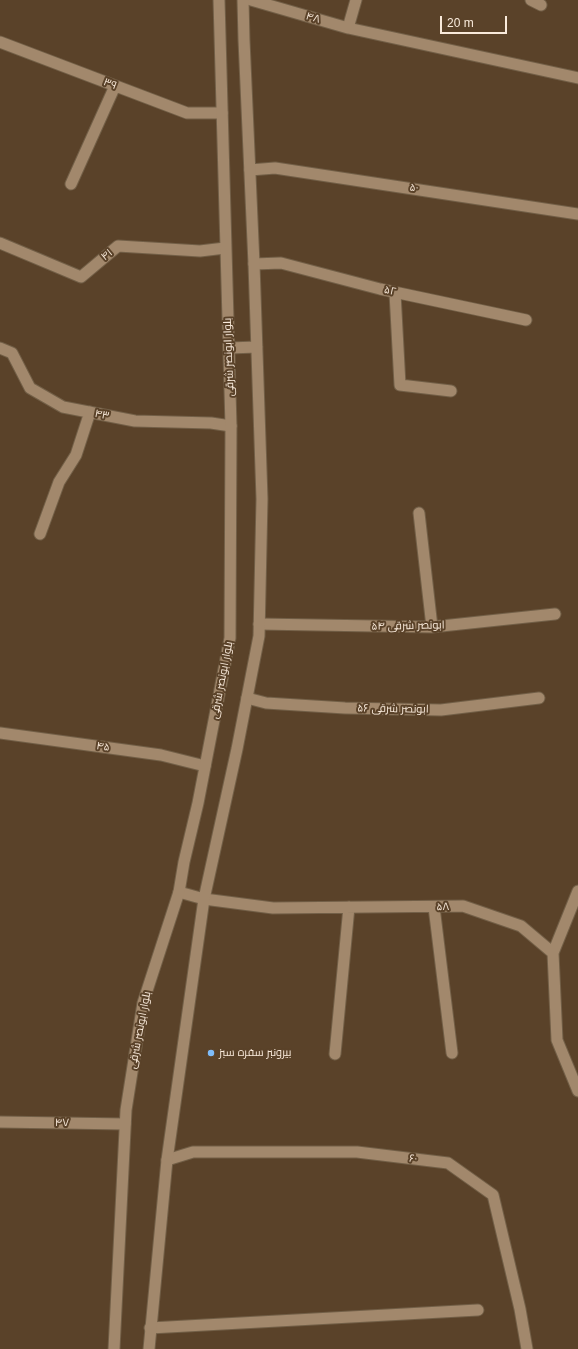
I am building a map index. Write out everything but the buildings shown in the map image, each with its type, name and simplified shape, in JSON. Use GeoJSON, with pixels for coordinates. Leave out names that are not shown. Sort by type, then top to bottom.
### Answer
{"type":"FeatureCollection","features":[{"type":"Feature","properties":{"kind":"street","name":"بلوار ابونصر شرقی"},"geometry":{"type":"LineString","coordinates":[[114,1349],[126,1110],[143,1003],[179,892],[184,862],[206,766],[230,638],[231,426],[219,0]]}},
{"type":"Feature","properties":{"kind":"street"},"geometry":{"type":"LineString","coordinates":[[149,1349],[167,1160],[204,899],[259,636],[262,499],[243,0]]}},
{"type":"Feature","properties":{"kind":"street","name":"۴۸"},"geometry":{"type":"LineString","coordinates":[[251,0],[348,28],[578,78]]}},
{"type":"Feature","properties":{"kind":"street"},"geometry":{"type":"LineString","coordinates":[[348,28],[356,0]]}},
{"type":"Feature","properties":{"kind":"street","name":"۳۹"},"geometry":{"type":"LineString","coordinates":[[0,42],[187,113],[222,113]]}},
{"type":"Feature","properties":{"kind":"street"},"geometry":{"type":"LineString","coordinates":[[71,184],[115,86]]}},
{"type":"Feature","properties":{"kind":"street","name":"۵۰"},"geometry":{"type":"LineString","coordinates":[[250,170],[275,168],[578,214]]}},
{"type":"Feature","properties":{"kind":"street","name":"۴۱"},"geometry":{"type":"LineString","coordinates":[[0,243],[81,277],[118,246],[200,251],[225,248]]}},
{"type":"Feature","properties":{"kind":"street","name":"۵۲"},"geometry":{"type":"LineString","coordinates":[[254,264],[281,263],[395,292],[526,320]]}},
{"type":"Feature","properties":{"kind":"street"},"geometry":{"type":"LineString","coordinates":[[395,292],[400,385],[451,391]]}},
{"type":"Feature","properties":{"kind":"street"},"geometry":{"type":"LineString","coordinates":[[229,348],[257,347]]}},
{"type":"Feature","properties":{"kind":"street","name":"۴۳"},"geometry":{"type":"LineString","coordinates":[[0,348],[12,353],[30,388],[63,407],[136,421],[211,423],[231,426]]}},
{"type":"Feature","properties":{"kind":"street"},"geometry":{"type":"LineString","coordinates":[[40,534],[59,482],[76,455],[90,412]]}},
{"type":"Feature","properties":{"kind":"street"},"geometry":{"type":"LineString","coordinates":[[419,513],[432,627]]}},
{"type":"Feature","properties":{"kind":"street","name":"ابونصر شرقی ۵۴"},"geometry":{"type":"LineString","coordinates":[[259,624],[432,627],[555,614]]}},
{"type":"Feature","properties":{"kind":"street","name":"ابونصر شرقی ۵۶"},"geometry":{"type":"LineString","coordinates":[[247,698],[266,702],[345,708],[440,710],[539,698]]}},
{"type":"Feature","properties":{"kind":"street","name":"۴۵"},"geometry":{"type":"LineString","coordinates":[[0,733],[160,755],[206,766]]}},
{"type":"Feature","properties":{"kind":"street","name":"۵۸"},"geometry":{"type":"LineString","coordinates":[[179,892],[204,899],[273,908],[463,906],[521,926],[553,953]]}},
{"type":"Feature","properties":{"kind":"street"},"geometry":{"type":"LineString","coordinates":[[578,892],[553,953],[557,1040],[578,1091]]}},
{"type":"Feature","properties":{"kind":"street"},"geometry":{"type":"LineString","coordinates":[[335,1054],[348,907]]}},
{"type":"Feature","properties":{"kind":"street"},"geometry":{"type":"LineString","coordinates":[[434,907],[452,1053]]}},
{"type":"Feature","properties":{"kind":"street","name":"۴۷"},"geometry":{"type":"LineString","coordinates":[[0,1122],[125,1124]]}},
{"type":"Feature","properties":{"kind":"street","name":"۶۰"},"geometry":{"type":"LineString","coordinates":[[167,1160],[193,1152],[357,1152],[448,1163],[493,1195],[520,1309],[527,1349]]}},
{"type":"Feature","properties":{"kind":"street"},"geometry":{"type":"LineString","coordinates":[[150,1328],[478,1310]]}},
{"type":"Feature","properties":{"kind":"place","name":"بیرونبر سفره سبز"},"geometry":{"type":"Point","coordinates":[211,1053]}}]}
